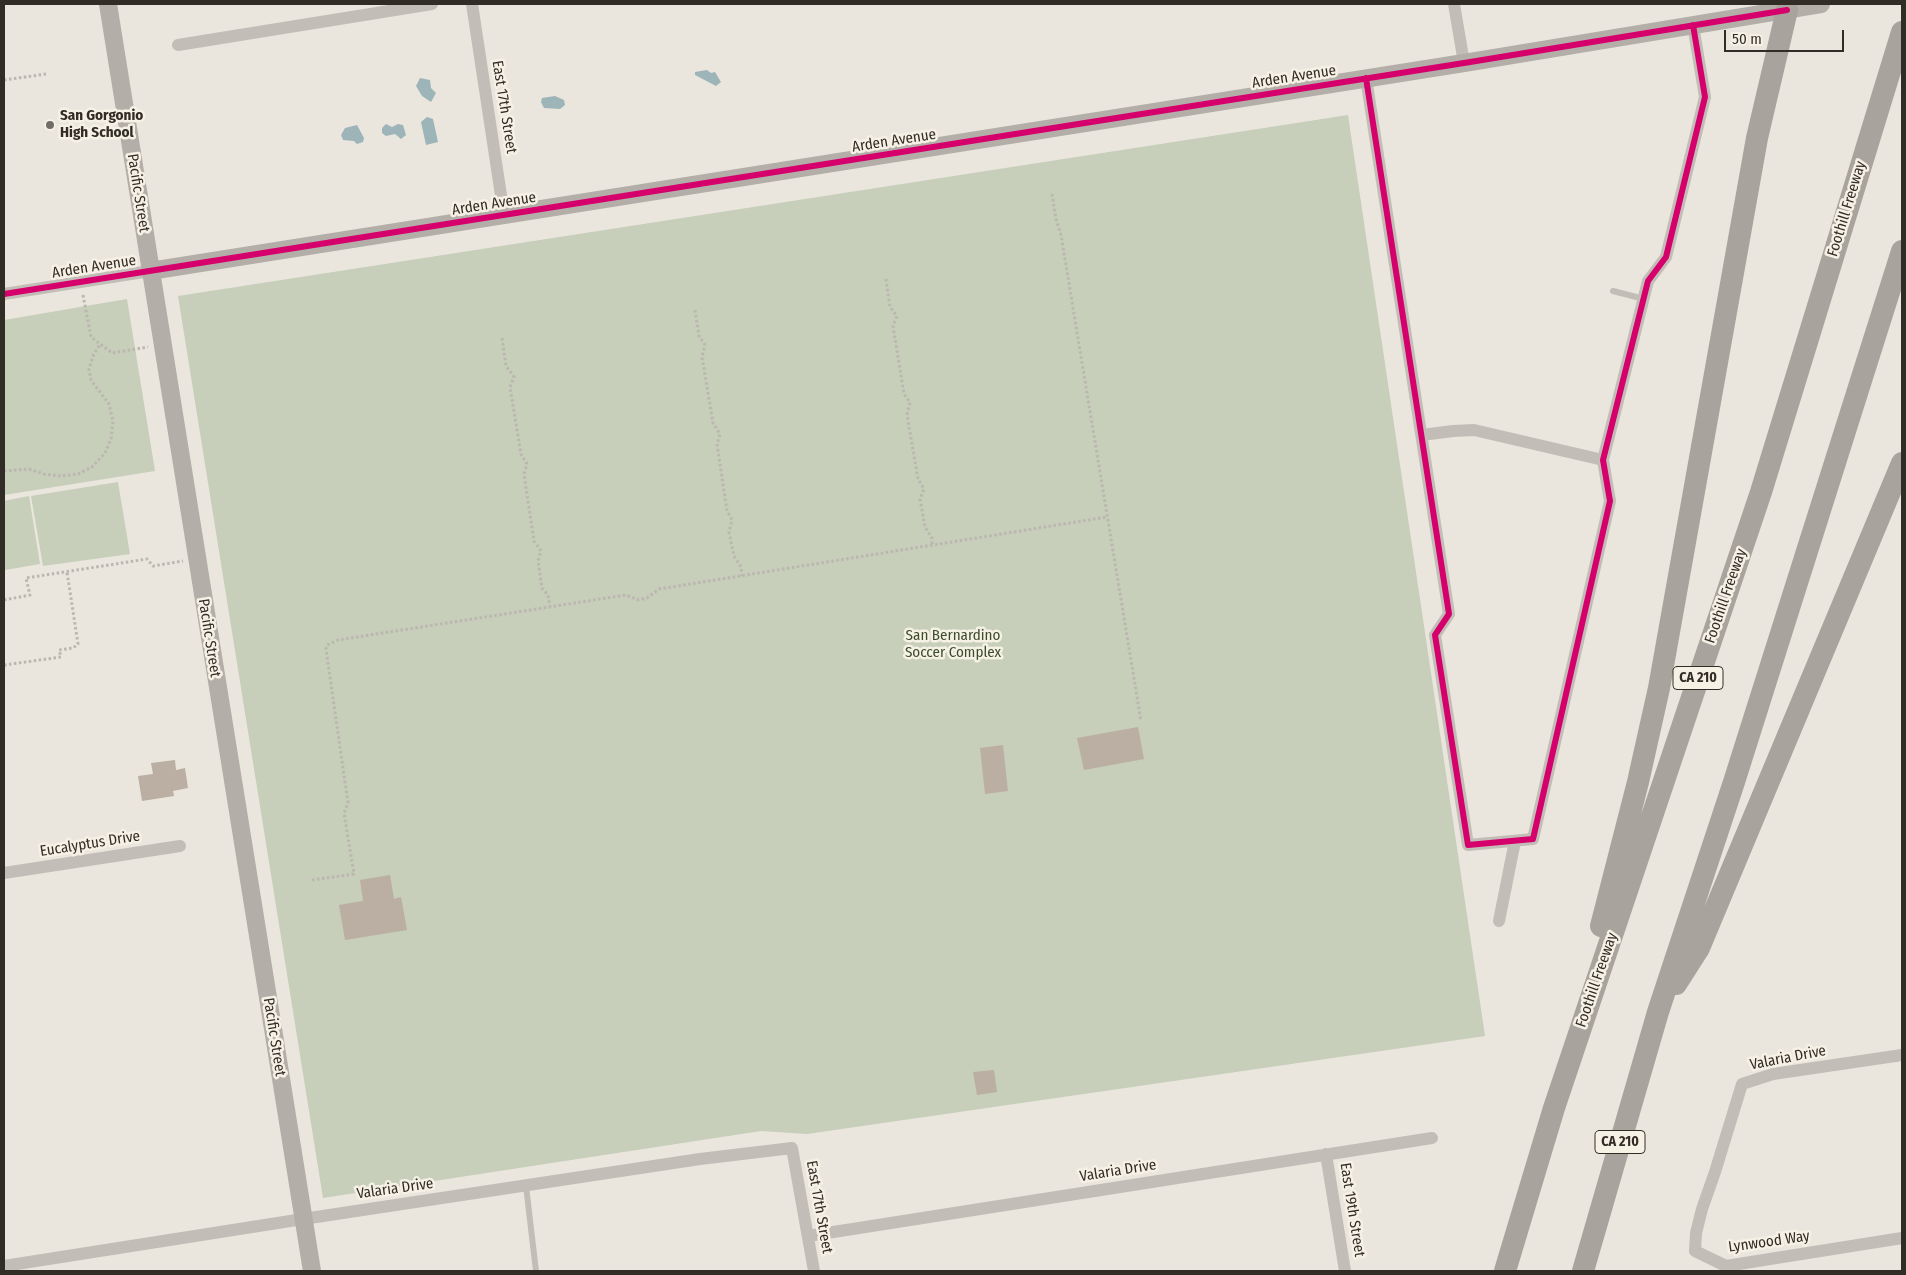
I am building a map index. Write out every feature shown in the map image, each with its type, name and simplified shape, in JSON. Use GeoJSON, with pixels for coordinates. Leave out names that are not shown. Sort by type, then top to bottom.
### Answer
{"type":"FeatureCollection","features":[{"type":"Feature","properties":{"kind":"highway"},"geometry":{"type":"LineString","coordinates":[[1554,1108],[1638,782],[1659,688],[1757,138],[1787,10]]}},
{"type":"Feature","properties":{"kind":"highway","name":"Foothill Freeway"},"geometry":{"type":"LineString","coordinates":[[1505,1271],[1554,1108],[1761,492],[1902,32]]}},
{"type":"Feature","properties":{"kind":"highway","name":"CA 210"},"geometry":{"type":"LineString","coordinates":[[1583,1271],[1658,1012],[1734,782],[1902,251]]}},
{"type":"Feature","properties":{"kind":"highway"},"geometry":{"type":"LineString","coordinates":[[1658,1012],[1699,948],[1902,463]]}},
{"type":"Feature","properties":{"kind":"street","name":"Pacific Street"},"geometry":{"type":"LineString","coordinates":[[108,4],[312,1271]]}},
{"type":"Feature","properties":{"kind":"street"},"geometry":{"type":"LineString","coordinates":[[178,45],[432,4]]}},
{"type":"Feature","properties":{"kind":"street","name":"East 17th Street"},"geometry":{"type":"LineString","coordinates":[[472,4],[504,216]]}},
{"type":"Feature","properties":{"kind":"street"},"geometry":{"type":"LineString","coordinates":[[1454,4],[1464,63]]}},
{"type":"Feature","properties":{"kind":"street","name":"Arden Avenue"},"geometry":{"type":"LineString","coordinates":[[4,294],[1464,63],[1821,4]]}},
{"type":"Feature","properties":{"kind":"street"},"geometry":{"type":"LineString","coordinates":[[1366,78],[1449,614],[1435,635],[1468,845],[1533,839],[1610,501],[1603,460],[1648,281],[1666,257],[1705,96],[1692,25]]}},
{"type":"Feature","properties":{"kind":"street"},"geometry":{"type":"LineString","coordinates":[[1422,435],[1453,430],[1474,430],[1603,460]]}},
{"type":"Feature","properties":{"kind":"street"},"geometry":{"type":"LineString","coordinates":[[1500,920],[1516,841]]}},
{"type":"Feature","properties":{"kind":"street","name":"Eucalyptus Drive"},"geometry":{"type":"LineString","coordinates":[[4,873],[180,846]]}},
{"type":"Feature","properties":{"kind":"street","name":"Valaria Drive"},"geometry":{"type":"LineString","coordinates":[[1715,1172],[1742,1084],[1773,1074],[1902,1055]]}},
{"type":"Feature","properties":{"kind":"street","name":"Valaria Drive"},"geometry":{"type":"LineString","coordinates":[[808,1236],[1432,1138]]}},
{"type":"Feature","properties":{"kind":"street","name":"East 17th Street"},"geometry":{"type":"LineString","coordinates":[[792,1148],[814,1271]]}},
{"type":"Feature","properties":{"kind":"street","name":"Valaria Drive"},"geometry":{"type":"LineString","coordinates":[[4,1266],[40,1266],[303,1219],[700,1159],[792,1148]]}},
{"type":"Feature","properties":{"kind":"street","name":"East 19th Street"},"geometry":{"type":"LineString","coordinates":[[1326,1154],[1345,1271]]}},
{"type":"Feature","properties":{"kind":"street","name":"Lynwood Way"},"geometry":{"type":"LineString","coordinates":[[1715,1172],[1702,1209],[1696,1233],[1695,1251],[1726,1266],[1902,1238]]}},
{"type":"Feature","properties":{"kind":"lane"},"geometry":{"type":"LineString","coordinates":[[1613,291],[1644,299]]}},
{"type":"Feature","properties":{"kind":"lane"},"geometry":{"type":"LineString","coordinates":[[526,1186],[536,1271]]}},
{"type":"Feature","properties":{"kind":"path"},"geometry":{"type":"LineString","coordinates":[[4,80],[46,74]]}},
{"type":"Feature","properties":{"kind":"path"},"geometry":{"type":"LineString","coordinates":[[1052,194],[1061,235],[1141,721]]}},
{"type":"Feature","properties":{"kind":"path"},"geometry":{"type":"LineString","coordinates":[[886,279],[890,307],[897,316],[893,326],[904,394],[910,402],[907,414],[918,479],[924,489],[920,499],[925,528],[932,538],[932,545]]}},
{"type":"Feature","properties":{"kind":"path"},"geometry":{"type":"LineString","coordinates":[[81,282],[91,337],[100,344],[112,353],[162,344]]}},
{"type":"Feature","properties":{"kind":"path"},"geometry":{"type":"LineString","coordinates":[[695,310],[699,336],[705,345],[702,357],[713,423],[720,434],[716,444],[727,511],[732,520],[729,532],[734,556],[741,567],[742,576]]}},
{"type":"Feature","properties":{"kind":"path"},"geometry":{"type":"LineString","coordinates":[[502,338],[506,366],[514,376],[510,387],[511,397],[521,454],[527,464],[524,474],[534,541],[541,551],[538,561],[542,588],[548,595],[550,607]]}},
{"type":"Feature","properties":{"kind":"path"},"geometry":{"type":"LineString","coordinates":[[4,471],[30,469],[44,474],[61,476],[78,474],[92,467],[104,454],[111,439],[113,421],[109,404],[91,380],[90,369],[93,356],[100,344]]}},
{"type":"Feature","properties":{"kind":"path"},"geometry":{"type":"LineString","coordinates":[[312,880],[354,874],[344,813],[348,803],[326,650],[327,645],[338,640],[626,596],[638,600],[647,598],[659,589],[1107,517]]}},
{"type":"Feature","properties":{"kind":"path"},"geometry":{"type":"LineString","coordinates":[[4,600],[30,596],[26,578],[147,559],[153,566],[197,558]]}},
{"type":"Feature","properties":{"kind":"path"},"geometry":{"type":"LineString","coordinates":[[4,666],[61,657],[59,650],[73,648],[78,644],[67,572]]}},
{"type":"Feature","properties":{"kind":"green space","name":"San Bernardino Soccer Complex"},"geometry":{"type":"Polygon","coordinates":[[[1348,115],[1485,1036],[807,1134],[761,1131],[323,1198],[178,296],[1348,115]]]}},
{"type":"Feature","properties":{"kind":"green space"},"geometry":{"type":"Polygon","coordinates":[[[127,299],[155,471],[4,495],[4,320],[127,299]]]}},
{"type":"Feature","properties":{"kind":"green space"},"geometry":{"type":"Polygon","coordinates":[[[118,482],[130,554],[43,566],[31,496],[118,482]]]}},
{"type":"Feature","properties":{"kind":"green space"},"geometry":{"type":"Polygon","coordinates":[[[29,496],[40,564],[5,570],[4,501],[29,496]]]}},
{"type":"Feature","properties":{"kind":"water"},"geometry":{"type":"Polygon","coordinates":[[[707,70],[711,73],[715,72],[721,82],[716,86],[695,75],[695,72],[707,70]]]}},
{"type":"Feature","properties":{"kind":"water"},"geometry":{"type":"Polygon","coordinates":[[[420,78],[430,80],[431,88],[436,93],[431,102],[422,96],[416,86],[420,78]]]}},
{"type":"Feature","properties":{"kind":"water"},"geometry":{"type":"Polygon","coordinates":[[[555,96],[564,100],[565,105],[560,109],[544,108],[541,102],[542,98],[555,96]]]}},
{"type":"Feature","properties":{"kind":"water"},"geometry":{"type":"Polygon","coordinates":[[[427,117],[433,119],[438,142],[426,145],[421,122],[427,117]]]}},
{"type":"Feature","properties":{"kind":"water"},"geometry":{"type":"Polygon","coordinates":[[[386,124],[392,127],[398,124],[403,125],[406,135],[401,139],[395,134],[386,136],[382,133],[382,128],[386,124]]]}},
{"type":"Feature","properties":{"kind":"water"},"geometry":{"type":"Polygon","coordinates":[[[357,125],[364,138],[363,142],[357,144],[354,141],[343,140],[341,135],[345,128],[357,125]]]}},
{"type":"Feature","properties":{"kind":"building"},"geometry":{"type":"Polygon","coordinates":[[[1138,727],[1144,759],[1084,770],[1077,738],[1138,727]]]}},
{"type":"Feature","properties":{"kind":"building"},"geometry":{"type":"Polygon","coordinates":[[[1003,745],[1008,791],[985,794],[980,748],[1003,745]]]}},
{"type":"Feature","properties":{"kind":"building"},"geometry":{"type":"Polygon","coordinates":[[[175,760],[176,770],[185,768],[188,788],[173,791],[174,796],[142,801],[138,776],[153,774],[151,763],[175,760]]]}},
{"type":"Feature","properties":{"kind":"building"},"geometry":{"type":"Polygon","coordinates":[[[390,875],[394,899],[401,897],[407,930],[345,940],[339,905],[363,901],[360,880],[390,875]]]}},
{"type":"Feature","properties":{"kind":"building"},"geometry":{"type":"Polygon","coordinates":[[[994,1070],[997,1092],[977,1095],[973,1072],[994,1070]]]}},
{"type":"Feature","properties":{"kind":"cycle path"},"geometry":{"type":"LineString","coordinates":[[4,294],[1464,63],[1787,10]]}},
{"type":"Feature","properties":{"kind":"cycle path"},"geometry":{"type":"LineString","coordinates":[[1366,78],[1449,614],[1435,635],[1468,845],[1533,839],[1610,501],[1603,460],[1648,281],[1666,257],[1705,97],[1693,25]]}},
{"type":"Feature","properties":{"kind":"place","name":"San Gorgonio High School"},"geometry":{"type":"Point","coordinates":[50,125]}}]}
